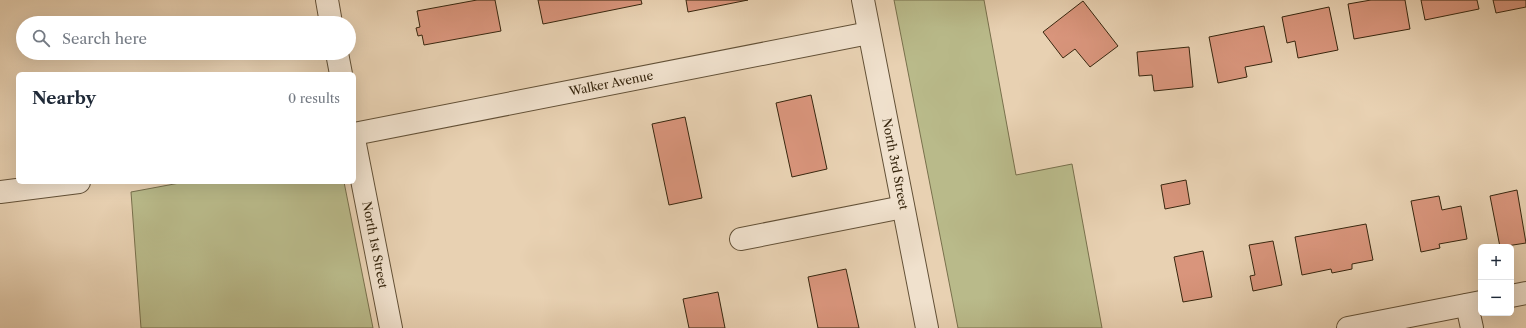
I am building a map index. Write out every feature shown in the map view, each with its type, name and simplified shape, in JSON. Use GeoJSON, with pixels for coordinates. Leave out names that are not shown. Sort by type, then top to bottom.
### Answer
{"type":"FeatureCollection","features":[{"type":"Feature","properties":{"kind":"street"},"geometry":{"type":"LineString","coordinates":[[327,0],[330,16]]}},
{"type":"Feature","properties":{"kind":"street","name":"North 3rd Street"},"geometry":{"type":"LineString","coordinates":[[862,0],[927,328]]}},
{"type":"Feature","properties":{"kind":"street","name":"Walker Avenue"},"geometry":{"type":"LineString","coordinates":[[356,134],[869,33]]}},
{"type":"Feature","properties":{"kind":"street"},"geometry":{"type":"LineString","coordinates":[[338,60],[341,72]]}},
{"type":"Feature","properties":{"kind":"street","name":"North 1st Street"},"geometry":{"type":"LineString","coordinates":[[356,149],[391,328]]}},
{"type":"Feature","properties":{"kind":"street"},"geometry":{"type":"LineString","coordinates":[[0,192],[55,184]]}},
{"type":"Feature","properties":{"kind":"street"},"geometry":{"type":"LineString","coordinates":[[741,239],[903,207]]}},
{"type":"Feature","properties":{"kind":"street"},"geometry":{"type":"LineString","coordinates":[[1514,295],[1526,293]]}},
{"type":"Feature","properties":{"kind":"street"},"geometry":{"type":"LineString","coordinates":[[1348,328],[1474,303],[1472,328]]}},
{"type":"Feature","properties":{"kind":"green space"},"geometry":{"type":"Polygon","coordinates":[[[894,0],[984,0],[1016,175],[1072,164],[1102,328],[958,328],[894,0]]]}},
{"type":"Feature","properties":{"kind":"green space"},"geometry":{"type":"Polygon","coordinates":[[[174,184],[344,184],[373,328],[141,328],[131,192],[174,184]]]}},
{"type":"Feature","properties":{"kind":"building"},"geometry":{"type":"Polygon","coordinates":[[[477,0],[495,0],[501,31],[424,45],[422,35],[418,36],[416,28],[420,27],[417,11],[477,0]]]}},
{"type":"Feature","properties":{"kind":"building"},"geometry":{"type":"Polygon","coordinates":[[[538,0],[641,0],[642,4],[543,24],[538,0]]]}},
{"type":"Feature","properties":{"kind":"building"},"geometry":{"type":"Polygon","coordinates":[[[686,0],[748,0],[688,12],[686,0]]]}},
{"type":"Feature","properties":{"kind":"building"},"geometry":{"type":"Polygon","coordinates":[[[1371,0],[1405,0],[1410,29],[1354,39],[1348,4],[1371,0]]]}},
{"type":"Feature","properties":{"kind":"building"},"geometry":{"type":"Polygon","coordinates":[[[1421,0],[1477,0],[1479,9],[1425,20],[1421,0]]]}},
{"type":"Feature","properties":{"kind":"building"},"geometry":{"type":"Polygon","coordinates":[[[1493,0],[1526,0],[1526,7],[1496,13],[1493,0]]]}},
{"type":"Feature","properties":{"kind":"building"},"geometry":{"type":"Polygon","coordinates":[[[1083,1],[1118,46],[1090,67],[1075,49],[1063,58],[1043,32],[1083,1]]]}},
{"type":"Feature","properties":{"kind":"building"},"geometry":{"type":"Polygon","coordinates":[[[1329,7],[1338,50],[1298,58],[1295,41],[1287,43],[1282,17],[1329,7]]]}},
{"type":"Feature","properties":{"kind":"building"},"geometry":{"type":"Polygon","coordinates":[[[1264,26],[1272,62],[1245,67],[1247,77],[1218,83],[1209,37],[1264,26]]]}},
{"type":"Feature","properties":{"kind":"building"},"geometry":{"type":"Polygon","coordinates":[[[1189,47],[1193,87],[1154,91],[1152,75],[1139,76],[1137,52],[1189,47]]]}},
{"type":"Feature","properties":{"kind":"building"},"geometry":{"type":"Polygon","coordinates":[[[811,95],[827,169],[792,177],[776,103],[811,95]]]}},
{"type":"Feature","properties":{"kind":"building"},"geometry":{"type":"Polygon","coordinates":[[[685,117],[702,198],[669,205],[652,124],[685,117]]]}},
{"type":"Feature","properties":{"kind":"building"},"geometry":{"type":"Polygon","coordinates":[[[1186,180],[1190,204],[1165,209],[1161,185],[1186,180]]]}},
{"type":"Feature","properties":{"kind":"building"},"geometry":{"type":"Polygon","coordinates":[[[1517,190],[1526,243],[1514,245],[1499,244],[1490,196],[1517,190]]]}},
{"type":"Feature","properties":{"kind":"building"},"geometry":{"type":"Polygon","coordinates":[[[1439,196],[1442,210],[1461,206],[1467,239],[1439,244],[1440,248],[1421,252],[1411,201],[1439,196]]]}},
{"type":"Feature","properties":{"kind":"building"},"geometry":{"type":"Polygon","coordinates":[[[1366,224],[1373,260],[1352,264],[1352,269],[1332,273],[1331,269],[1302,275],[1295,237],[1366,224]]]}},
{"type":"Feature","properties":{"kind":"building"},"geometry":{"type":"Polygon","coordinates":[[[1273,241],[1282,285],[1253,291],[1250,276],[1255,275],[1249,245],[1273,241]]]}},
{"type":"Feature","properties":{"kind":"building"},"geometry":{"type":"Polygon","coordinates":[[[1203,251],[1212,297],[1183,302],[1174,257],[1203,251]]]}},
{"type":"Feature","properties":{"kind":"building"},"geometry":{"type":"Polygon","coordinates":[[[846,269],[859,328],[818,328],[808,277],[846,269]]]}},
{"type":"Feature","properties":{"kind":"building"},"geometry":{"type":"Polygon","coordinates":[[[718,292],[725,328],[689,328],[683,299],[718,292]]]}}]}
